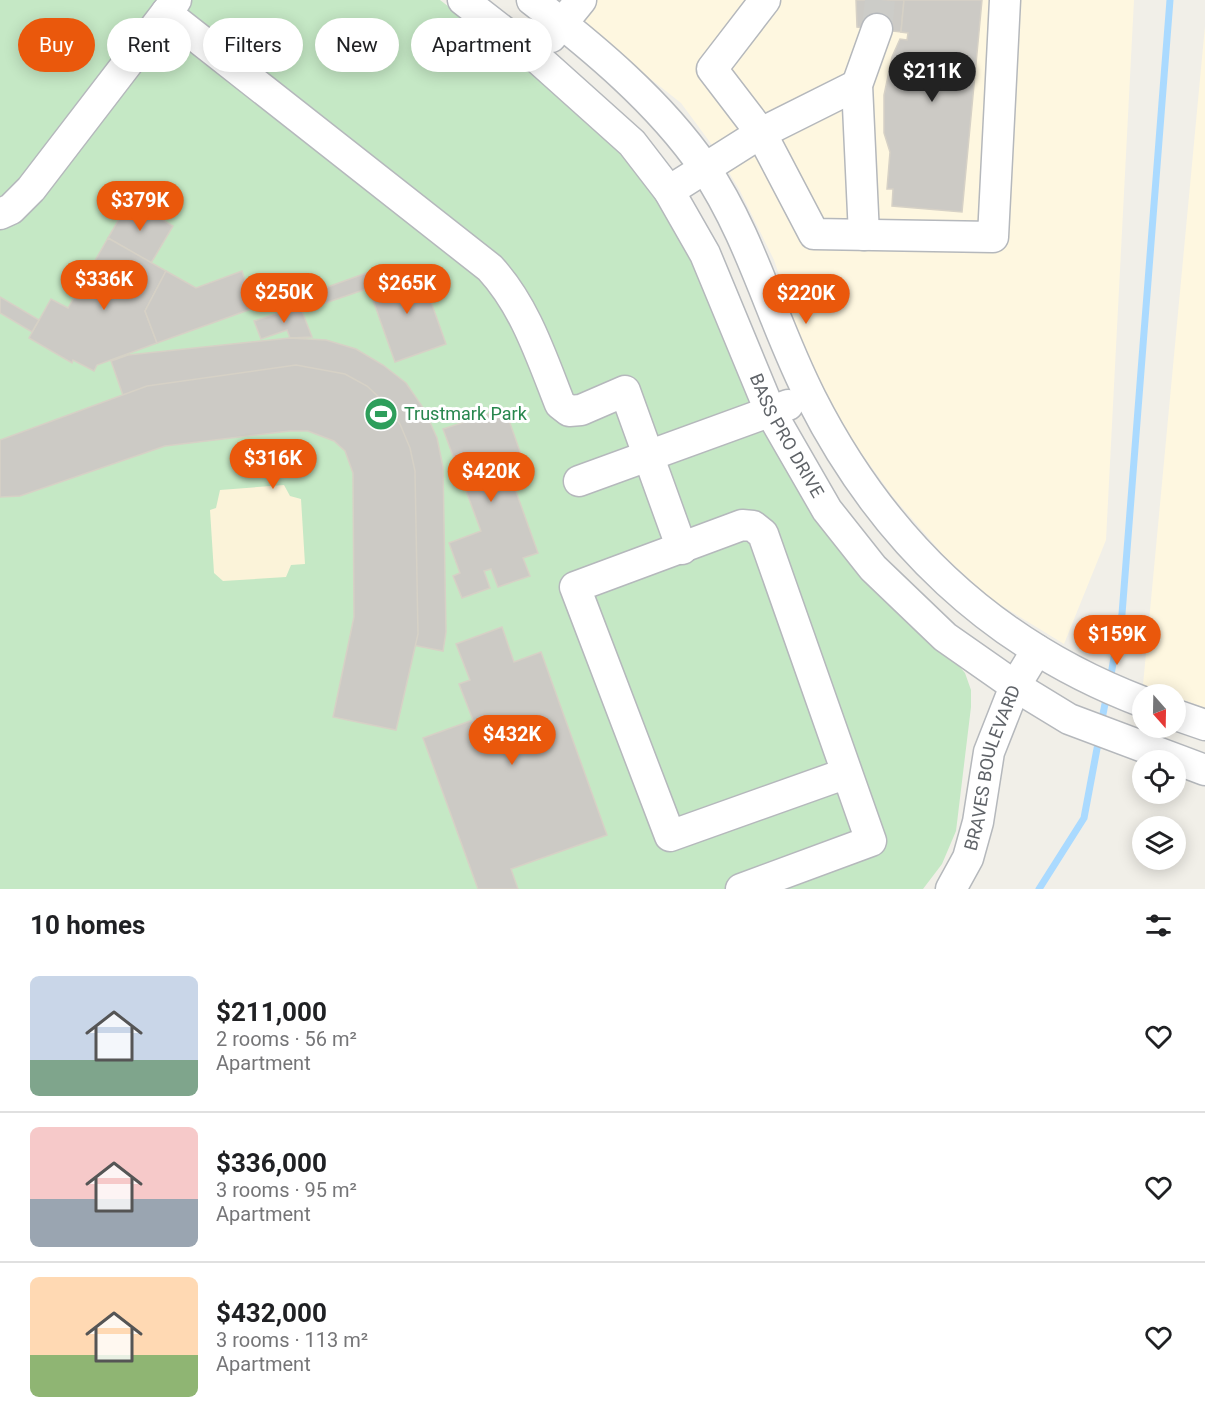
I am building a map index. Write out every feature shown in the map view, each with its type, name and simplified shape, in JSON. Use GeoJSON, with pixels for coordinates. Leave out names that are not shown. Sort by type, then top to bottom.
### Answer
{"type":"FeatureCollection","features":[{"type":"Feature","properties":{"kind":"street","name":"BASS PRO DRIVE"},"geometry":{"type":"LineString","coordinates":[[464,0],[487,18]]}},
{"type":"Feature","properties":{"kind":"street"},"geometry":{"type":"LineString","coordinates":[[532,0],[563,24],[663,115],[704,168],[743,235],[810,397],[862,486],[904,540],[972,604],[1037,650],[1074,671],[1132,697]]}},
{"type":"Feature","properties":{"kind":"street"},"geometry":{"type":"LineString","coordinates":[[552,37],[581,0]]}},
{"type":"Feature","properties":{"kind":"street"},"geometry":{"type":"LineString","coordinates":[[765,0],[712,69],[761,133],[814,234],[993,237],[1005,0]]}},
{"type":"Feature","properties":{"kind":"street"},"geometry":{"type":"LineString","coordinates":[[0,214],[11,209],[31,189],[171,7],[490,268],[505,285],[524,317],[560,404],[569,411],[581,410],[625,391],[682,549]]}},
{"type":"Feature","properties":{"kind":"street"},"geometry":{"type":"LineString","coordinates":[[864,235],[857,85],[877,29]]}},
{"type":"Feature","properties":{"kind":"street","name":"BASS PRO DRIVE"},"geometry":{"type":"LineString","coordinates":[[552,71],[632,143],[669,191],[705,254],[770,411],[827,510],[873,568],[945,637],[1015,686],[1069,719],[1205,770]]}},
{"type":"Feature","properties":{"kind":"street"},"geometry":{"type":"LineString","coordinates":[[669,191],[761,133],[857,85]]}},
{"type":"Feature","properties":{"kind":"street"},"geometry":{"type":"LineString","coordinates":[[579,481],[810,397]]}},
{"type":"Feature","properties":{"kind":"street"},"geometry":{"type":"LineString","coordinates":[[741,889],[871,841],[763,534],[753,526],[742,525],[575,587],[670,836],[847,773]]}},
{"type":"Feature","properties":{"kind":"street","name":"BRAVES BOULEVARD"},"geometry":{"type":"LineString","coordinates":[[951,889],[968,858],[978,822],[989,752],[1015,686],[1037,650]]}},
{"type":"Feature","properties":{"kind":"shaded area"},"geometry":{"type":"Polygon","coordinates":[[[551,0],[1134,0],[1106,540],[1064,644],[991,599],[945,557],[893,497],[849,436],[823,389],[801,340],[774,260],[739,189],[712,145],[681,103],[551,0]]]}},
{"type":"Feature","properties":{"kind":"shaded area"},"geometry":{"type":"Polygon","coordinates":[[[1205,26],[1205,708],[1186,701],[1186,684],[1143,684],[1205,26]]]}},
{"type":"Feature","properties":{"kind":"green space","name":"Trustmark Park"},"geometry":{"type":"Polygon","coordinates":[[[0,0],[440,0],[463,18],[411,18],[411,72],[534,72],[582,109],[630,156],[675,217],[789,471],[965,673],[971,690],[971,707],[956,831],[942,864],[923,889],[0,889],[0,0]]]}},
{"type":"Feature","properties":{"kind":"sand"},"geometry":{"type":"Polygon","coordinates":[[[284,485],[290,496],[301,499],[305,564],[291,565],[286,577],[223,581],[214,573],[210,510],[216,508],[220,490],[284,485]]]}},
{"type":"Feature","properties":{"kind":"building"},"geometry":{"type":"Polygon","coordinates":[[[856,0],[904,0],[901,32],[857,27],[856,0]]]}},
{"type":"Feature","properties":{"kind":"building"},"geometry":{"type":"Polygon","coordinates":[[[904,0],[982,0],[962,212],[892,206],[893,189],[887,189],[890,152],[884,133],[884,95],[892,57],[900,39],[907,40],[908,33],[901,32],[904,0]]]}},
{"type":"Feature","properties":{"kind":"building"},"geometry":{"type":"Polygon","coordinates":[[[130,200],[173,226],[151,263],[108,238],[130,200]]]}},
{"type":"Feature","properties":{"kind":"building"},"geometry":{"type":"Polygon","coordinates":[[[108,238],[166,271],[145,311],[157,343],[97,365],[94,371],[73,360],[72,363],[29,338],[51,299],[68,308],[108,238]]]}},
{"type":"Feature","properties":{"kind":"building"},"geometry":{"type":"Polygon","coordinates":[[[419,268],[446,344],[395,362],[368,286],[419,268]]]}},
{"type":"Feature","properties":{"kind":"building"},"geometry":{"type":"Polygon","coordinates":[[[166,271],[196,288],[242,271],[254,308],[157,343],[145,311],[166,271]]]}},
{"type":"Feature","properties":{"kind":"building"},"geometry":{"type":"Polygon","coordinates":[[[372,271],[376,283],[369,288],[302,311],[297,298],[372,271]]]}},
{"type":"Feature","properties":{"kind":"building"},"geometry":{"type":"Polygon","coordinates":[[[0,297],[39,320],[32,332],[0,313],[0,297]]]}},
{"type":"Feature","properties":{"kind":"building"},"geometry":{"type":"Polygon","coordinates":[[[300,306],[312,337],[290,338],[287,330],[261,339],[254,321],[300,306]]]}},
{"type":"Feature","properties":{"kind":"building"},"geometry":{"type":"Polygon","coordinates":[[[290,338],[326,340],[356,349],[383,365],[406,383],[424,409],[437,438],[443,467],[446,632],[443,651],[382,639],[387,613],[381,475],[369,440],[359,427],[329,405],[313,400],[295,399],[132,421],[111,361],[128,355],[290,338]]]}},
{"type":"Feature","properties":{"kind":"building"},"geometry":{"type":"Polygon","coordinates":[[[296,365],[345,374],[367,386],[385,403],[400,424],[410,448],[415,471],[418,634],[396,730],[333,717],[354,617],[353,473],[345,451],[334,441],[308,431],[290,431],[165,446],[20,496],[0,497],[0,440],[147,386],[296,365]]]}},
{"type":"Feature","properties":{"kind":"building"},"geometry":{"type":"Polygon","coordinates":[[[505,409],[530,480],[514,486],[538,553],[523,558],[530,576],[498,587],[491,569],[484,571],[490,588],[462,598],[453,576],[460,573],[449,543],[481,531],[443,429],[505,409]]]}},
{"type":"Feature","properties":{"kind":"building"},"geometry":{"type":"Polygon","coordinates":[[[502,627],[514,662],[541,652],[607,835],[511,869],[518,889],[478,889],[423,738],[473,720],[459,684],[470,680],[456,644],[502,627]]]}},
{"type":"Feature","properties":{"kind":"waterway"},"geometry":{"type":"LineString","coordinates":[[1110,680],[1122,614],[1170,0]]}},
{"type":"Feature","properties":{"kind":"waterway"},"geometry":{"type":"LineString","coordinates":[[1101,724],[1107,694]]}},
{"type":"Feature","properties":{"kind":"waterway"},"geometry":{"type":"LineString","coordinates":[[1039,889],[1084,818],[1099,738]]}},
{"type":"Feature","properties":{"kind":"tunnel"},"geometry":{"type":"LineString","coordinates":[[877,29],[880,0]]}},
{"type":"Feature","properties":{"kind":"place","name":"Trustmark Park"},"geometry":{"type":"Point","coordinates":[381,414]}}]}
